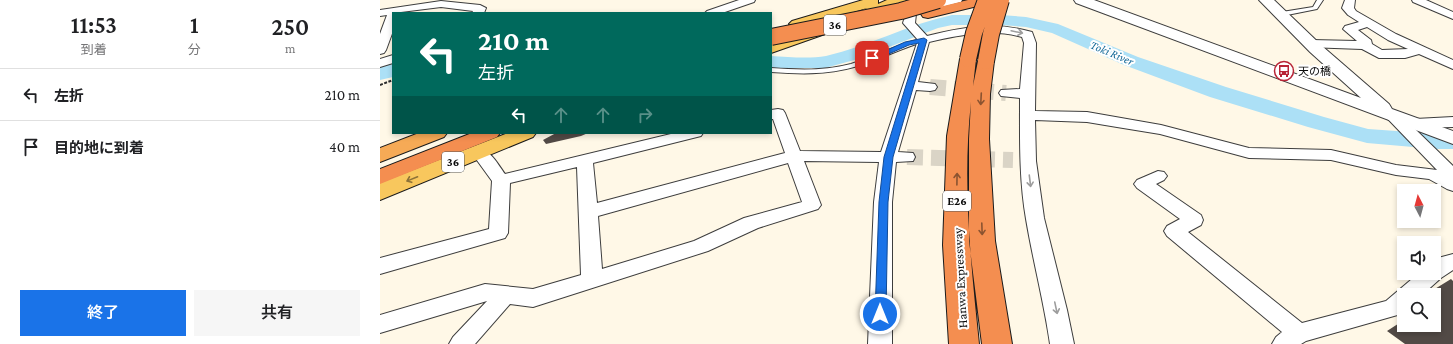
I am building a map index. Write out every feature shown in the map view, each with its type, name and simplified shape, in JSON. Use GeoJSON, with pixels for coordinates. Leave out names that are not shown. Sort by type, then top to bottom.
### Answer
{"type":"FeatureCollection","features":[{"type":"Feature","properties":{"kind":"highway"},"geometry":{"type":"LineString","coordinates":[[772,37],[901,11],[938,0]]}},
{"type":"Feature","properties":{"kind":"highway"},"geometry":{"type":"LineString","coordinates":[[772,45],[928,14],[985,0]]}},
{"type":"Feature","properties":{"kind":"highway","name":"Hanwa Expressway"},"geometry":{"type":"LineString","coordinates":[[985,0],[974,33],[981,94],[979,139],[982,241],[997,344]]}},
{"type":"Feature","properties":{"kind":"highway","name":"Hanwa Expressway"},"geometry":{"type":"LineString","coordinates":[[964,344],[956,245],[957,136],[977,60],[991,34],[1001,0]]}},
{"type":"Feature","properties":{"kind":"highway"},"geometry":{"type":"LineString","coordinates":[[380,156],[435,134]]}},
{"type":"Feature","properties":{"kind":"highway"},"geometry":{"type":"LineString","coordinates":[[380,163],[454,134]]}},
{"type":"Feature","properties":{"kind":"highway"},"geometry":{"type":"LineString","coordinates":[[380,177],[488,134]]}},
{"type":"Feature","properties":{"kind":"main road","name":"36"},"geometry":{"type":"LineString","coordinates":[[772,30],[816,19],[878,0]]}},
{"type":"Feature","properties":{"kind":"main road","name":"36"},"geometry":{"type":"LineString","coordinates":[[772,48],[868,13],[899,0]]}},
{"type":"Feature","properties":{"kind":"main road"},"geometry":{"type":"LineString","coordinates":[[380,150],[422,134]]}},
{"type":"Feature","properties":{"kind":"main road","name":"36"},"geometry":{"type":"LineString","coordinates":[[380,192],[524,134]]}},
{"type":"Feature","properties":{"kind":"street"},"geometry":{"type":"LineString","coordinates":[[714,12],[750,0]]}},
{"type":"Feature","properties":{"kind":"street"},"geometry":{"type":"LineString","coordinates":[[924,40],[909,23],[911,12],[957,0]]}},
{"type":"Feature","properties":{"kind":"street"},"geometry":{"type":"LineString","coordinates":[[1081,0],[1393,116],[1417,128],[1453,138]]}},
{"type":"Feature","properties":{"kind":"street"},"geometry":{"type":"LineString","coordinates":[[1266,0],[1311,44],[1393,116]]}},
{"type":"Feature","properties":{"kind":"street"},"geometry":{"type":"LineString","coordinates":[[1350,0],[1348,8],[1352,13],[1392,37],[1453,65]]}},
{"type":"Feature","properties":{"kind":"street"},"geometry":{"type":"LineString","coordinates":[[1417,0],[1453,16]]}},
{"type":"Feature","properties":{"kind":"street"},"geometry":{"type":"LineString","coordinates":[[380,13],[441,4],[480,8],[478,12]]}},
{"type":"Feature","properties":{"kind":"street"},"geometry":{"type":"LineString","coordinates":[[381,44],[392,17]]}},
{"type":"Feature","properties":{"kind":"street"},"geometry":{"type":"LineString","coordinates":[[1365,45],[1367,43],[1349,29],[1370,23]]}},
{"type":"Feature","properties":{"kind":"street"},"geometry":{"type":"LineString","coordinates":[[924,40],[966,30],[999,29],[1020,32],[1028,35],[1030,43],[1027,115],[1020,161],[1035,218],[1056,310],[1062,344]]}},
{"type":"Feature","properties":{"kind":"street"},"geometry":{"type":"LineString","coordinates":[[880,344],[883,202],[888,157],[924,40]]}},
{"type":"Feature","properties":{"kind":"street"},"geometry":{"type":"LineString","coordinates":[[1311,44],[1365,45],[1380,54],[1405,54],[1420,50]]}},
{"type":"Feature","properties":{"kind":"street"},"geometry":{"type":"LineString","coordinates":[[380,63],[392,59]]}},
{"type":"Feature","properties":{"kind":"street"},"geometry":{"type":"LineString","coordinates":[[909,85],[930,87]]}},
{"type":"Feature","properties":{"kind":"street"},"geometry":{"type":"LineString","coordinates":[[1006,93],[1027,94]]}},
{"type":"Feature","properties":{"kind":"street"},"geometry":{"type":"LineString","coordinates":[[380,324],[485,292],[533,298],[701,246],[751,224],[812,205],[778,113],[772,115]]}},
{"type":"Feature","properties":{"kind":"street"},"geometry":{"type":"LineString","coordinates":[[1027,115],[1087,117],[1117,122],[1161,130],[1249,153],[1331,155],[1396,170],[1433,174],[1453,185]]}},
{"type":"Feature","properties":{"kind":"street"},"geometry":{"type":"LineString","coordinates":[[1417,128],[1453,122]]}},
{"type":"Feature","properties":{"kind":"street"},"geometry":{"type":"LineString","coordinates":[[1417,128],[1433,158],[1453,176]]}},
{"type":"Feature","properties":{"kind":"street"},"geometry":{"type":"LineString","coordinates":[[501,180],[691,134]]}},
{"type":"Feature","properties":{"kind":"street"},"geometry":{"type":"LineString","coordinates":[[380,266],[498,233],[501,180],[479,152]]}},
{"type":"Feature","properties":{"kind":"street"},"geometry":{"type":"LineString","coordinates":[[588,212],[794,156],[907,157]]}},
{"type":"Feature","properties":{"kind":"street"},"geometry":{"type":"LineString","coordinates":[[585,160],[592,280]]}},
{"type":"Feature","properties":{"kind":"street"},"geometry":{"type":"LineString","coordinates":[[1158,176],[1143,184],[1194,220],[1174,231],[1291,338],[1393,308],[1397,304]]}},
{"type":"Feature","properties":{"kind":"street"},"geometry":{"type":"LineString","coordinates":[[1441,267],[1446,263],[1453,262]]}},
{"type":"Feature","properties":{"kind":"street"},"geometry":{"type":"LineString","coordinates":[[1416,288],[1426,280]]}},
{"type":"Feature","properties":{"kind":"street"},"geometry":{"type":"LineString","coordinates":[[461,344],[506,295]]}},
{"type":"Feature","properties":{"kind":"lane"},"geometry":{"type":"LineString","coordinates":[[1282,14],[1315,8],[1320,0]]}},
{"type":"Feature","properties":{"kind":"lane"},"geometry":{"type":"LineString","coordinates":[[772,70],[807,72],[836,70],[862,62],[907,43],[924,40]]}},
{"type":"Feature","properties":{"kind":"path"},"geometry":{"type":"LineString","coordinates":[[380,85],[392,80]]}},
{"type":"Feature","properties":{"kind":"building"},"geometry":{"type":"Polygon","coordinates":[[[554,134],[586,134],[546,144],[543,140],[554,134]]]}},
{"type":"Feature","properties":{"kind":"building"},"geometry":{"type":"Polygon","coordinates":[[[1451,279],[1453,281],[1453,344],[1405,344],[1387,331],[1397,325],[1397,332],[1441,332],[1441,288],[1436,288],[1451,279]]]}},
{"type":"Feature","properties":{"kind":"waterway","name":"Toki River"},"geometry":{"type":"LineString","coordinates":[[772,62],[825,62],[851,55],[933,24],[952,20],[1001,20],[1026,22],[1058,29],[1131,61],[1218,92],[1316,122],[1367,136],[1453,142]]}},
{"type":"Feature","properties":{"kind":"waterway","name":"Toki River"},"geometry":{"type":"LineString","coordinates":[[380,74],[392,70]]}},
{"type":"Feature","properties":{"kind":"tunnel"},"geometry":{"type":"LineString","coordinates":[[942,88],[930,87],[1006,93]]}},
{"type":"Feature","properties":{"kind":"tunnel"},"geometry":{"type":"LineString","coordinates":[[907,157],[1013,160]]}},
{"type":"Feature","properties":{"kind":"place","name":"天の橋"},"geometry":{"type":"Point","coordinates":[1284,71]}},
{"type":"Feature","properties":{"kind":"route"},"geometry":{"type":"LineString","coordinates":[[872,58],[907,43],[924,40],[888,157],[883,202],[880,269],[880,314]]}}]}
